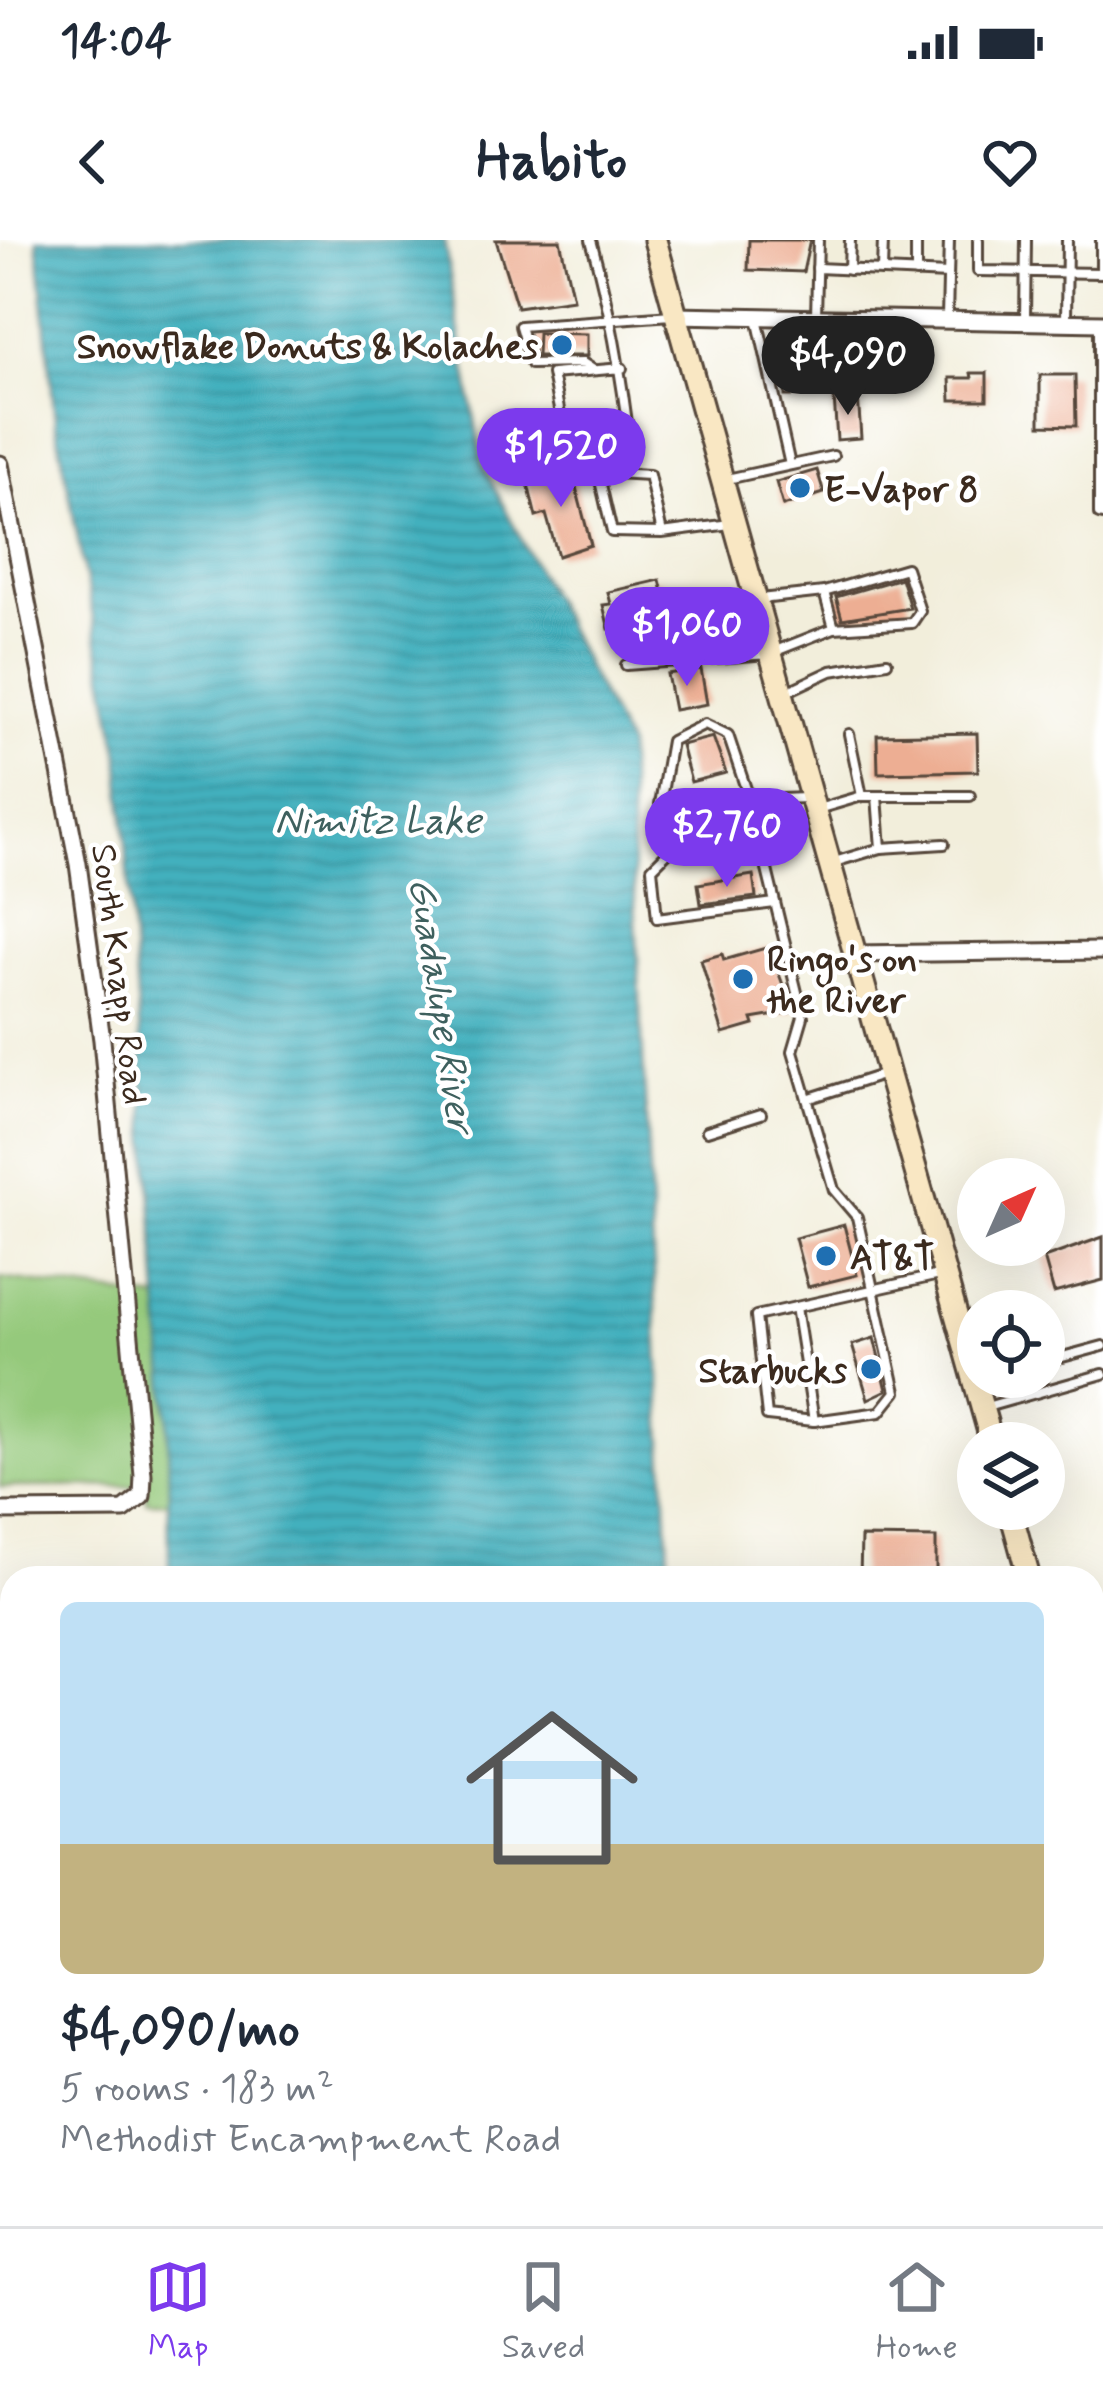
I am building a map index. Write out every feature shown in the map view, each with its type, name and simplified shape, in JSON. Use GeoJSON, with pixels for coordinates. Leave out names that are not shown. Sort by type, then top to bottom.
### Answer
{"type":"FeatureCollection","features":[{"type":"Feature","properties":{"kind":"main road"},"geometry":{"type":"LineString","coordinates":[[655,240],[851,954],[957,1311]]}},
{"type":"Feature","properties":{"kind":"main road"},"geometry":{"type":"LineString","coordinates":[[982,1398],[986,1422]]}},
{"type":"Feature","properties":{"kind":"main road"},"geometry":{"type":"LineString","coordinates":[[1016,1530],[1026,1566]]}},
{"type":"Feature","properties":{"kind":"street"},"geometry":{"type":"LineString","coordinates":[[674,315],[1101,323]]}},
{"type":"Feature","properties":{"kind":"street","name":"South Knapp Road"},"geometry":{"type":"LineString","coordinates":[[0,464],[79,864],[138,1400],[142,1496],[124,1510],[0,1511]]}},
{"type":"Feature","properties":{"kind":"street"},"geometry":{"type":"LineString","coordinates":[[851,954],[1103,951]]}},
{"type":"Feature","properties":{"kind":"lane"},"geometry":{"type":"LineString","coordinates":[[591,240],[613,320],[622,368],[630,448],[566,445],[552,374],[622,368]]}},
{"type":"Feature","properties":{"kind":"lane"},"geometry":{"type":"LineString","coordinates":[[816,317],[818,240]]}},
{"type":"Feature","properties":{"kind":"lane"},"geometry":{"type":"LineString","coordinates":[[849,270],[850,240]]}},
{"type":"Feature","properties":{"kind":"lane"},"geometry":{"type":"LineString","coordinates":[[883,240],[883,271]]}},
{"type":"Feature","properties":{"kind":"lane"},"geometry":{"type":"LineString","coordinates":[[916,240],[916,273]]}},
{"type":"Feature","properties":{"kind":"lane"},"geometry":{"type":"LineString","coordinates":[[947,320],[949,240]]}},
{"type":"Feature","properties":{"kind":"lane"},"geometry":{"type":"LineString","coordinates":[[978,240],[977,271],[1101,274],[1101,240]]}},
{"type":"Feature","properties":{"kind":"lane"},"geometry":{"type":"LineString","coordinates":[[1024,321],[1026,240]]}},
{"type":"Feature","properties":{"kind":"lane"},"geometry":{"type":"LineString","coordinates":[[1066,322],[1067,240]]}},
{"type":"Feature","properties":{"kind":"lane"},"geometry":{"type":"LineString","coordinates":[[817,268],[948,274]]}},
{"type":"Feature","properties":{"kind":"lane"},"geometry":{"type":"LineString","coordinates":[[594,370],[583,363],[531,364],[520,326],[674,315]]}},
{"type":"Feature","properties":{"kind":"lane"},"geometry":{"type":"LineString","coordinates":[[757,316],[790,465]]}},
{"type":"Feature","properties":{"kind":"lane"},"geometry":{"type":"LineString","coordinates":[[1101,323],[1099,514],[1103,514]]}},
{"type":"Feature","properties":{"kind":"lane"},"geometry":{"type":"LineString","coordinates":[[719,480],[833,456]]}},
{"type":"Feature","properties":{"kind":"lane"},"geometry":{"type":"LineString","coordinates":[[662,533],[649,475],[598,472],[612,532],[662,533],[731,524]]}},
{"type":"Feature","properties":{"kind":"lane"},"geometry":{"type":"LineString","coordinates":[[626,665],[768,655],[834,628],[912,623],[920,611],[906,568],[824,592],[752,600]]}},
{"type":"Feature","properties":{"kind":"lane"},"geometry":{"type":"LineString","coordinates":[[824,592],[834,628]]}},
{"type":"Feature","properties":{"kind":"lane"},"geometry":{"type":"LineString","coordinates":[[779,695],[831,671],[887,662]]}},
{"type":"Feature","properties":{"kind":"lane"},"geometry":{"type":"LineString","coordinates":[[944,1274],[873,1291],[756,1316],[767,1416],[814,1421],[880,1412],[896,1392],[873,1291],[857,1217],[834,1190],[793,1051],[803,1017],[759,834],[751,804],[728,735],[705,724],[671,740],[660,804],[751,804],[810,804],[862,796],[970,796]]}},
{"type":"Feature","properties":{"kind":"lane"},"geometry":{"type":"LineString","coordinates":[[849,734],[862,796]]}},
{"type":"Feature","properties":{"kind":"lane"},"geometry":{"type":"LineString","coordinates":[[877,796],[881,848]]}},
{"type":"Feature","properties":{"kind":"lane"},"geometry":{"type":"LineString","coordinates":[[759,834],[672,848],[652,868],[657,918],[776,903]]}},
{"type":"Feature","properties":{"kind":"lane"},"geometry":{"type":"LineString","coordinates":[[826,864],[881,848],[944,844]]}},
{"type":"Feature","properties":{"kind":"lane"},"geometry":{"type":"LineString","coordinates":[[807,1099],[886,1074]]}},
{"type":"Feature","properties":{"kind":"lane"},"geometry":{"type":"LineString","coordinates":[[707,1131],[761,1114]]}},
{"type":"Feature","properties":{"kind":"lane"},"geometry":{"type":"LineString","coordinates":[[796,1307],[814,1421]]}},
{"type":"Feature","properties":{"kind":"lane"},"geometry":{"type":"LineString","coordinates":[[1065,1356],[1103,1346]]}},
{"type":"Feature","properties":{"kind":"lane"},"geometry":{"type":"LineString","coordinates":[[982,1408],[1103,1374]]}},
{"type":"Feature","properties":{"kind":"green space"},"geometry":{"type":"Polygon","coordinates":[[[0,1278],[179,1302],[189,1503],[147,1502],[146,1486],[0,1487],[0,1278]]]}},
{"type":"Feature","properties":{"kind":"water","name":"Nimitz Lake"},"geometry":{"type":"Polygon","coordinates":[[[37,240],[444,240],[483,465],[627,745],[669,1566],[169,1566],[168,1421],[119,753],[55,421],[37,240]]]}},
{"type":"Feature","properties":{"kind":"building"},"geometry":{"type":"Polygon","coordinates":[[[496,240],[560,240],[573,299],[517,307],[496,240]]]}},
{"type":"Feature","properties":{"kind":"building"},"geometry":{"type":"Polygon","coordinates":[[[749,240],[810,240],[803,272],[748,270],[749,240]]]}},
{"type":"Feature","properties":{"kind":"building","name":"Snowflake Donuts & Kolaches"},"geometry":{"type":"Polygon","coordinates":[[[538,333],[587,334],[587,356],[537,356],[538,333]]]}},
{"type":"Feature","properties":{"kind":"building"},"geometry":{"type":"Polygon","coordinates":[[[785,361],[832,361],[832,396],[785,396],[785,361]]]}},
{"type":"Feature","properties":{"kind":"building"},"geometry":{"type":"Polygon","coordinates":[[[971,373],[987,373],[987,400],[951,400],[950,378],[972,378],[971,373]]]}},
{"type":"Feature","properties":{"kind":"building"},"geometry":{"type":"Polygon","coordinates":[[[1040,375],[1075,375],[1076,426],[1040,425],[1040,375]]]}},
{"type":"Feature","properties":{"kind":"building"},"geometry":{"type":"Polygon","coordinates":[[[858,395],[861,438],[837,440],[834,397],[858,395]]]}},
{"type":"Feature","properties":{"kind":"building"},"geometry":{"type":"Polygon","coordinates":[[[556,463],[572,472],[591,545],[558,556],[546,514],[536,517],[528,484],[547,479],[556,463]]]}},
{"type":"Feature","properties":{"kind":"building","name":"E-Vapor 8"},"geometry":{"type":"Polygon","coordinates":[[[817,470],[824,493],[783,506],[776,482],[817,470]]]}},
{"type":"Feature","properties":{"kind":"building"},"geometry":{"type":"Polygon","coordinates":[[[901,578],[910,608],[842,619],[836,597],[901,578]]]}},
{"type":"Feature","properties":{"kind":"building"},"geometry":{"type":"Polygon","coordinates":[[[660,580],[670,620],[609,629],[603,605],[611,604],[608,592],[660,580]]]}},
{"type":"Feature","properties":{"kind":"building"},"geometry":{"type":"Polygon","coordinates":[[[701,669],[707,704],[674,710],[667,674],[701,669]]]}},
{"type":"Feature","properties":{"kind":"building"},"geometry":{"type":"Polygon","coordinates":[[[977,733],[978,771],[878,773],[877,735],[977,733]]]}},
{"type":"Feature","properties":{"kind":"building"},"geometry":{"type":"Polygon","coordinates":[[[713,737],[726,773],[691,782],[681,745],[713,737]]]}},
{"type":"Feature","properties":{"kind":"building"},"geometry":{"type":"Polygon","coordinates":[[[753,875],[756,897],[701,904],[698,884],[753,875]]]}},
{"type":"Feature","properties":{"kind":"building","name":"Ringo's on the River"},"geometry":{"type":"Polygon","coordinates":[[[769,947],[793,1012],[752,1019],[754,1025],[723,1034],[701,960],[722,954],[724,960],[769,947]]]}},
{"type":"Feature","properties":{"kind":"building","name":"AT&T"},"geometry":{"type":"Polygon","coordinates":[[[844,1225],[857,1275],[808,1287],[795,1238],[844,1225]]]}},
{"type":"Feature","properties":{"kind":"building"},"geometry":{"type":"Polygon","coordinates":[[[1103,1237],[1103,1280],[1053,1290],[1046,1266],[1065,1266],[1065,1251],[1103,1237]]]}},
{"type":"Feature","properties":{"kind":"building","name":"Starbucks"},"geometry":{"type":"Polygon","coordinates":[[[874,1338],[887,1390],[868,1399],[852,1345],[874,1338]]]}},
{"type":"Feature","properties":{"kind":"building"},"geometry":{"type":"Polygon","coordinates":[[[861,1537],[936,1538],[936,1566],[860,1566],[861,1537]]]}},
{"type":"Feature","properties":{"kind":"place","name":"Snowflake Donuts & Kolaches"},"geometry":{"type":"Point","coordinates":[562,345]}},
{"type":"Feature","properties":{"kind":"place","name":"E-Vapor 8"},"geometry":{"type":"Point","coordinates":[800,488]}},
{"type":"Feature","properties":{"kind":"place","name":"Ringo's on the River"},"geometry":{"type":"Point","coordinates":[743,979]}},
{"type":"Feature","properties":{"kind":"place","name":"AT&T"},"geometry":{"type":"Point","coordinates":[826,1256]}},
{"type":"Feature","properties":{"kind":"place","name":"Starbucks"},"geometry":{"type":"Point","coordinates":[871,1369]}},
{"type":"Feature","properties":{"kind":"water label","name":"Guadalupe River"},"geometry":{"type":"Point","coordinates":[443,1005]}}]}
